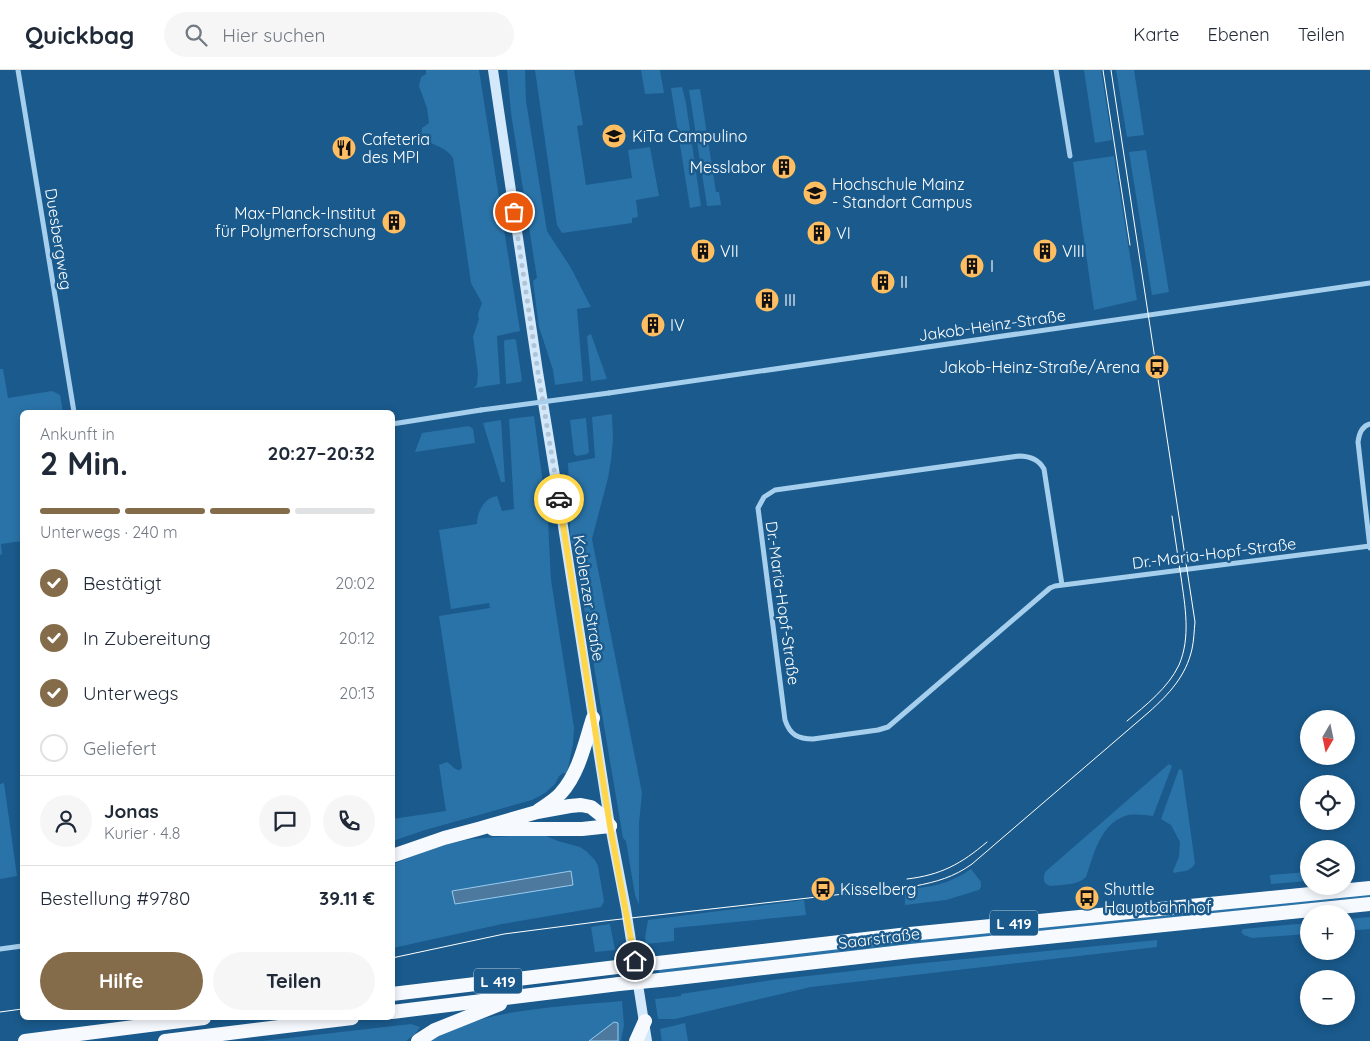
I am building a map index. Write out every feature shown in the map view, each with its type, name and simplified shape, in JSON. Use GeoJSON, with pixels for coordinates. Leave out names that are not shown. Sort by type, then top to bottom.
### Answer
{"type":"FeatureCollection","features":[{"type":"Feature","properties":{"kind":"highway"},"geometry":{"type":"LineString","coordinates":[[537,812],[560,794],[569,783],[580,760],[593,718]]}},
{"type":"Feature","properties":{"kind":"highway"},"geometry":{"type":"LineString","coordinates":[[395,855],[444,838],[537,812],[581,805],[591,807],[610,826]]}},
{"type":"Feature","properties":{"kind":"highway"},"geometry":{"type":"LineString","coordinates":[[478,829],[582,829],[610,826]]}},
{"type":"Feature","properties":{"kind":"highway","name":"Saarstraße"},"geometry":{"type":"LineString","coordinates":[[395,993],[900,935],[1370,888]]}},
{"type":"Feature","properties":{"kind":"highway","name":"Saarstraße"},"geometry":{"type":"LineString","coordinates":[[395,1012],[911,951],[1370,904]]}},
{"type":"Feature","properties":{"kind":"highway"},"geometry":{"type":"LineString","coordinates":[[418,1041],[435,1030],[466,1016],[524,996]]}},
{"type":"Feature","properties":{"kind":"highway"},"geometry":{"type":"LineString","coordinates":[[25,1041],[188,1020]]}},
{"type":"Feature","properties":{"kind":"highway"},"geometry":{"type":"LineString","coordinates":[[165,1041],[336,1020]]}},
{"type":"Feature","properties":{"kind":"highway"},"geometry":{"type":"LineString","coordinates":[[636,1041],[645,1021]]}},
{"type":"Feature","properties":{"kind":"main road","name":"Koblenzer Straße"},"geometry":{"type":"LineString","coordinates":[[493,70],[538,372],[558,488],[610,826],[626,909],[647,1041]]}},
{"type":"Feature","properties":{"kind":"street","name":"Duesbergweg"},"geometry":{"type":"LineString","coordinates":[[18,70],[74,410]]}},
{"type":"Feature","properties":{"kind":"street"},"geometry":{"type":"LineString","coordinates":[[1056,70],[1070,156]]}},
{"type":"Feature","properties":{"kind":"street","name":"Jakob-Heinz-Straße"},"geometry":{"type":"LineString","coordinates":[[395,424],[1370,283]]}},
{"type":"Feature","properties":{"kind":"street","name":"Dr.-Maria-Hopf-Straße"},"geometry":{"type":"LineString","coordinates":[[1062,585],[1044,469],[1042,465],[1026,456],[776,490],[764,497],[758,508],[785,720],[794,735],[799,738],[813,739],[888,727],[1050,588],[1370,547],[1358,436],[1363,428],[1370,424]]}},
{"type":"Feature","properties":{"kind":"street"},"geometry":{"type":"LineString","coordinates":[[0,949],[20,946]]}},
{"type":"Feature","properties":{"kind":"shaded area"},"geometry":{"type":"Polygon","coordinates":[[[426,70],[479,70],[520,331],[497,336],[500,384],[473,388],[477,385],[478,373],[473,337],[482,303],[471,283],[453,158],[445,150],[427,141],[422,136],[422,128],[429,123],[427,108],[419,86],[421,77],[426,74],[426,70]]]}},
{"type":"Feature","properties":{"kind":"shaded area"},"geometry":{"type":"Polygon","coordinates":[[[507,70],[525,70],[526,101],[547,231],[571,268],[591,307],[577,309],[583,381],[555,385],[553,370],[539,327],[533,281],[537,278],[511,113],[507,70]]]}},
{"type":"Feature","properties":{"kind":"shaded area"},"geometry":{"type":"Polygon","coordinates":[[[535,70],[574,70],[583,125],[577,126],[586,185],[632,178],[628,150],[650,147],[659,196],[636,200],[638,217],[632,218],[632,223],[562,233],[557,225],[535,70]]]}},
{"type":"Feature","properties":{"kind":"shaded area"},"geometry":{"type":"Polygon","coordinates":[[[641,70],[660,70],[664,93],[645,94],[641,70]]]}},
{"type":"Feature","properties":{"kind":"shaded area"},"geometry":{"type":"Polygon","coordinates":[[[1084,70],[1101,70],[1112,140],[1095,143],[1084,70]]]}},
{"type":"Feature","properties":{"kind":"shaded area"},"geometry":{"type":"Polygon","coordinates":[[[1116,70],[1134,70],[1144,135],[1127,137],[1116,70]]]}},
{"type":"Feature","properties":{"kind":"shaded area"},"geometry":{"type":"Polygon","coordinates":[[[682,87],[701,206],[690,208],[671,88],[682,87]]]}},
{"type":"Feature","properties":{"kind":"shaded area"},"geometry":{"type":"Polygon","coordinates":[[[700,89],[716,192],[719,192],[721,205],[707,206],[689,90],[700,89]]]}},
{"type":"Feature","properties":{"kind":"shaded area"},"geometry":{"type":"Polygon","coordinates":[[[1146,150],[1169,292],[1152,295],[1129,152],[1146,150]]]}},
{"type":"Feature","properties":{"kind":"shaded area"},"geometry":{"type":"Polygon","coordinates":[[[1114,156],[1137,300],[1094,310],[1073,162],[1114,156]]]}},
{"type":"Feature","properties":{"kind":"shaded area"},"geometry":{"type":"Polygon","coordinates":[[[591,334],[607,379],[591,381],[587,336],[591,334]]]}},
{"type":"Feature","properties":{"kind":"shaded area"},"geometry":{"type":"Polygon","coordinates":[[[505,340],[516,340],[522,380],[506,384],[504,342],[505,340]]]}},
{"type":"Feature","properties":{"kind":"shaded area"},"geometry":{"type":"Polygon","coordinates":[[[0,369],[3,369],[8,398],[52,391],[60,395],[63,410],[20,410],[20,541],[1,544],[2,554],[0,555],[0,369]]]}},
{"type":"Feature","properties":{"kind":"shaded area"},"geometry":{"type":"Polygon","coordinates":[[[612,414],[613,440],[611,460],[592,539],[642,793],[639,823],[639,905],[635,895],[626,841],[623,838],[579,578],[570,536],[568,463],[595,458],[592,417],[612,414]]]}},
{"type":"Feature","properties":{"kind":"shaded area"},"geometry":{"type":"Polygon","coordinates":[[[534,416],[548,522],[551,580],[574,728],[567,773],[559,776],[555,784],[545,793],[532,800],[395,840],[395,819],[446,811],[439,765],[447,762],[458,770],[462,767],[439,616],[490,608],[489,603],[451,609],[439,530],[477,524],[482,506],[492,497],[497,496],[502,511],[514,509],[509,419],[534,416]]]}},
{"type":"Feature","properties":{"kind":"shaded area"},"geometry":{"type":"Polygon","coordinates":[[[586,418],[589,452],[577,456],[574,454],[570,420],[586,418]]]}},
{"type":"Feature","properties":{"kind":"shaded area"},"geometry":{"type":"Polygon","coordinates":[[[501,420],[505,482],[501,482],[483,423],[501,420]]]}},
{"type":"Feature","properties":{"kind":"shaded area"},"geometry":{"type":"Polygon","coordinates":[[[469,426],[473,429],[475,443],[415,452],[422,433],[469,426]]]}},
{"type":"Feature","properties":{"kind":"shaded area"},"geometry":{"type":"Polygon","coordinates":[[[1169,764],[1172,766],[1153,816],[1128,815],[1116,820],[1109,826],[1099,841],[1086,877],[1080,881],[1057,886],[1045,883],[1045,872],[1169,764]]]}},
{"type":"Feature","properties":{"kind":"shaded area"},"geometry":{"type":"Polygon","coordinates":[[[1179,769],[1182,770],[1195,863],[1189,870],[1174,873],[1173,871],[1179,857],[1180,842],[1171,825],[1161,819],[1179,769]]]}},
{"type":"Feature","properties":{"kind":"shaded area"},"geometry":{"type":"Polygon","coordinates":[[[4,783],[17,876],[0,879],[0,784],[4,783]]]}},
{"type":"Feature","properties":{"kind":"shaded area"},"geometry":{"type":"Polygon","coordinates":[[[546,836],[580,847],[595,860],[598,866],[604,901],[601,907],[502,924],[395,948],[395,863],[431,849],[472,839],[546,836]]]}},
{"type":"Feature","properties":{"kind":"shaded area"},"geometry":{"type":"Polygon","coordinates":[[[971,869],[981,882],[979,890],[946,900],[905,905],[905,889],[939,884],[971,869]]]}},
{"type":"Feature","properties":{"kind":"shaded area"},"geometry":{"type":"Polygon","coordinates":[[[571,871],[573,885],[455,904],[452,891],[571,871]]]}},
{"type":"Feature","properties":{"kind":"shaded area"},"geometry":{"type":"Polygon","coordinates":[[[1300,873],[1300,882],[1271,884],[1270,875],[1300,873]]]}},
{"type":"Feature","properties":{"kind":"shaded area"},"geometry":{"type":"Polygon","coordinates":[[[1370,894],[1370,897],[905,945],[659,973],[658,969],[905,941],[1370,894]]]}},
{"type":"Feature","properties":{"kind":"shaded area"},"geometry":{"type":"Polygon","coordinates":[[[804,900],[806,915],[674,928],[674,941],[646,944],[648,920],[804,900]]]}},
{"type":"Feature","properties":{"kind":"shaded area"},"geometry":{"type":"Polygon","coordinates":[[[1370,917],[1370,929],[1355,930],[1355,918],[1370,917]]]}},
{"type":"Feature","properties":{"kind":"shaded area"},"geometry":{"type":"Polygon","coordinates":[[[610,924],[615,950],[595,952],[591,927],[610,924]]]}},
{"type":"Feature","properties":{"kind":"shaded area"},"geometry":{"type":"Polygon","coordinates":[[[1300,924],[1300,935],[1252,938],[1241,932],[1243,929],[1300,924]]]}},
{"type":"Feature","properties":{"kind":"shaded area"},"geometry":{"type":"Polygon","coordinates":[[[1157,940],[1157,947],[811,987],[675,1019],[658,1019],[655,999],[772,980],[1157,940]]]}},
{"type":"Feature","properties":{"kind":"shaded area"},"geometry":{"type":"Polygon","coordinates":[[[622,1001],[624,1025],[621,1041],[428,1041],[452,1029],[495,1016],[559,1006],[622,1001]]]}},
{"type":"Feature","properties":{"kind":"shaded area"},"geometry":{"type":"Polygon","coordinates":[[[614,1022],[618,1023],[618,1041],[589,1041],[614,1022]]]}},
{"type":"Feature","properties":{"kind":"shaded area"},"geometry":{"type":"Polygon","coordinates":[[[685,1023],[688,1041],[662,1041],[660,1029],[685,1023]]]}},
{"type":"Feature","properties":{"kind":"shaded area"},"geometry":{"type":"Polygon","coordinates":[[[411,1024],[420,1027],[406,1041],[262,1041],[411,1024]]]}},
{"type":"Feature","properties":{"kind":"tram line"},"geometry":{"type":"LineString","coordinates":[[1103,70],[1130,245]]}},
{"type":"Feature","properties":{"kind":"tram line"},"geometry":{"type":"LineString","coordinates":[[395,957],[504,934],[915,886],[945,878],[972,864],[1149,712],[1176,684],[1186,668],[1193,646],[1195,622],[1111,70]]}},
{"type":"Feature","properties":{"kind":"tram line"},"geometry":{"type":"LineString","coordinates":[[1127,721],[1163,689],[1179,665],[1183,654],[1186,632],[1185,610],[1172,516]]}},
{"type":"Feature","properties":{"kind":"tram line"},"geometry":{"type":"LineString","coordinates":[[907,879],[930,875],[950,867],[987,842]]}},
{"type":"Feature","properties":{"kind":"tram line"},"geometry":{"type":"LineString","coordinates":[[0,1012],[20,1009]]}},
{"type":"Feature","properties":{"kind":"way so far"},"geometry":{"type":"LineString","coordinates":[[514,212],[559,499]]}},
{"type":"Feature","properties":{"kind":"place","name":"KiTa Campulino"},"geometry":{"type":"Point","coordinates":[614,136]}},
{"type":"Feature","properties":{"kind":"place","name":"Cafeteria des MPI"},"geometry":{"type":"Point","coordinates":[344,148]}},
{"type":"Feature","properties":{"kind":"place","name":"Messlabor"},"geometry":{"type":"Point","coordinates":[784,167]}},
{"type":"Feature","properties":{"kind":"place","name":"Hochschule Mainz - Standort Campus"},"geometry":{"type":"Point","coordinates":[815,193]}},
{"type":"Feature","properties":{"kind":"place","name":"Max-Planck-Institut für Polymerforschung"},"geometry":{"type":"Point","coordinates":[394,222]}},
{"type":"Feature","properties":{"kind":"place","name":"VI"},"geometry":{"type":"Point","coordinates":[819,233]}},
{"type":"Feature","properties":{"kind":"place","name":"VII"},"geometry":{"type":"Point","coordinates":[703,251]}},
{"type":"Feature","properties":{"kind":"place","name":"VIII"},"geometry":{"type":"Point","coordinates":[1045,251]}},
{"type":"Feature","properties":{"kind":"place","name":"I"},"geometry":{"type":"Point","coordinates":[972,266]}},
{"type":"Feature","properties":{"kind":"place","name":"II"},"geometry":{"type":"Point","coordinates":[883,282]}},
{"type":"Feature","properties":{"kind":"place","name":"III"},"geometry":{"type":"Point","coordinates":[767,300]}},
{"type":"Feature","properties":{"kind":"place","name":"IV"},"geometry":{"type":"Point","coordinates":[653,325]}},
{"type":"Feature","properties":{"kind":"place","name":"Jakob-Heinz-Straße/Arena"},"geometry":{"type":"Point","coordinates":[1157,367]}},
{"type":"Feature","properties":{"kind":"place","name":"Kisselberg"},"geometry":{"type":"Point","coordinates":[823,889]}},
{"type":"Feature","properties":{"kind":"place","name":"Shuttle Hauptbahnhof"},"geometry":{"type":"Point","coordinates":[1087,898]}},
{"type":"Feature","properties":{"kind":"route"},"geometry":{"type":"LineString","coordinates":[[559,499],[610,826],[635,961]]}}]}
